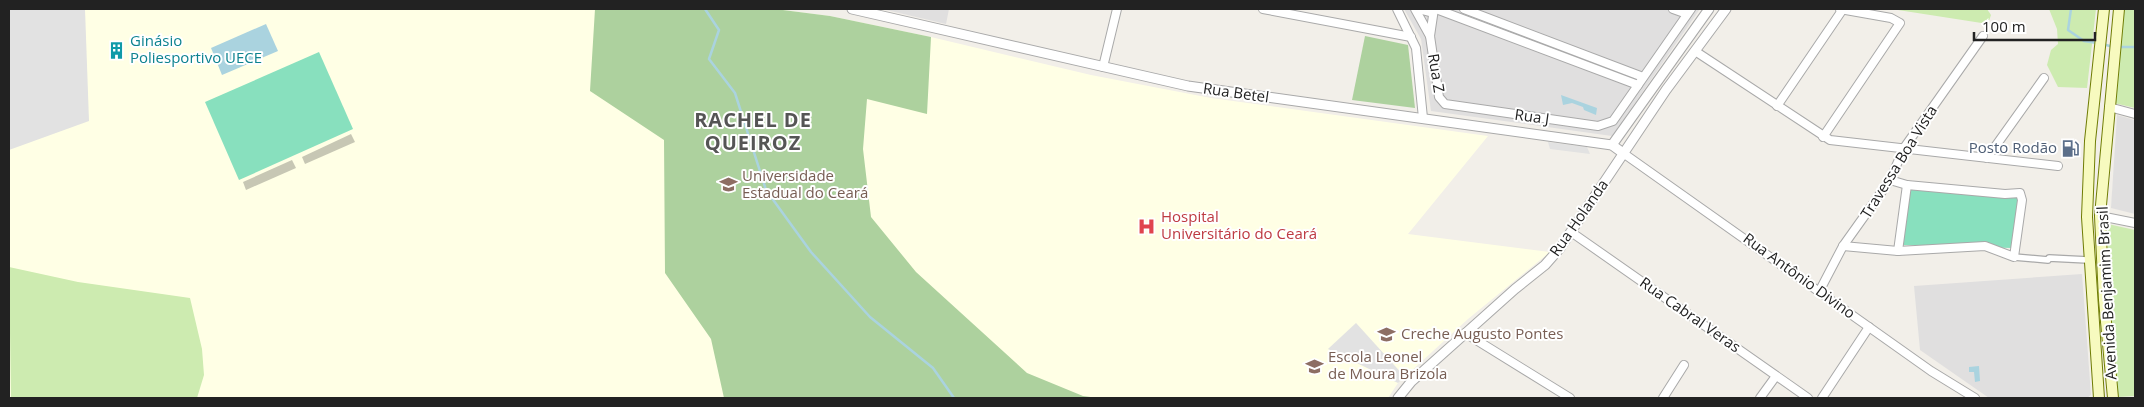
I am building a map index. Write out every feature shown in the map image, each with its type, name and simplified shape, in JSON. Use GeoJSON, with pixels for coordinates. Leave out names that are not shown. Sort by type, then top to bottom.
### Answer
{"type":"FeatureCollection","features":[{"type":"Feature","properties":{"kind":"main road","name":"Avenida Benjamim Brasil"},"geometry":{"type":"LineString","coordinates":[[2099,398],[2088,260],[2088,172],[2104,9]]}},
{"type":"Feature","properties":{"kind":"main road","name":"Avenida Benjamim Brasil"},"geometry":{"type":"LineString","coordinates":[[2113,398],[2100,216],[2102,174],[2119,9]]}},
{"type":"Feature","properties":{"kind":"main road"},"geometry":{"type":"LineString","coordinates":[[2088,172],[2102,174]]}},
{"type":"Feature","properties":{"kind":"main road"},"geometry":{"type":"LineString","coordinates":[[2094,340],[2108,339]]}},
{"type":"Feature","properties":{"kind":"street","name":"Rua Betel"},"geometry":{"type":"LineString","coordinates":[[852,9],[1188,86],[1612,145],[1624,153]]}},
{"type":"Feature","properties":{"kind":"street"},"geometry":{"type":"LineString","coordinates":[[1103,67],[1117,9]]}},
{"type":"Feature","properties":{"kind":"street"},"geometry":{"type":"LineString","coordinates":[[1263,9],[1411,37]]}},
{"type":"Feature","properties":{"kind":"street"},"geometry":{"type":"LineString","coordinates":[[1397,9],[1416,48],[1423,118]]}},
{"type":"Feature","properties":{"kind":"street"},"geometry":{"type":"LineString","coordinates":[[1416,9],[1434,10],[1638,84],[1689,11],[1673,9]]}},
{"type":"Feature","properties":{"kind":"street"},"geometry":{"type":"LineString","coordinates":[[1416,9],[1430,36]]}},
{"type":"Feature","properties":{"kind":"street"},"geometry":{"type":"LineString","coordinates":[[1464,9],[1644,76]]}},
{"type":"Feature","properties":{"kind":"street"},"geometry":{"type":"LineString","coordinates":[[1612,145],[1709,9]]}},
{"type":"Feature","properties":{"kind":"street","name":"Rua Holanda"},"geometry":{"type":"LineString","coordinates":[[1398,398],[1411,382],[1465,333],[1545,265],[1726,9]]}},
{"type":"Feature","properties":{"kind":"street"},"geometry":{"type":"LineString","coordinates":[[1777,106],[1841,9],[1891,18],[1900,23],[1823,137]]}},
{"type":"Feature","properties":{"kind":"street"},"geometry":{"type":"LineString","coordinates":[[1430,36],[1434,10]]}},
{"type":"Feature","properties":{"kind":"street","name":"Rua Z"},"geometry":{"type":"LineString","coordinates":[[1430,36],[1439,97],[1448,105]]}},
{"type":"Feature","properties":{"kind":"street","name":"Travessa Boa Vista"},"geometry":{"type":"LineString","coordinates":[[1820,290],[1843,246],[1890,180],[1904,148],[1983,36]]}},
{"type":"Feature","properties":{"kind":"street"},"geometry":{"type":"LineString","coordinates":[[1695,51],[1830,140],[2058,166]]}},
{"type":"Feature","properties":{"kind":"street"},"geometry":{"type":"LineString","coordinates":[[1987,158],[2044,78]]}},
{"type":"Feature","properties":{"kind":"street","name":"Rua J"},"geometry":{"type":"LineString","coordinates":[[1448,105],[1598,126],[1613,121],[1638,84]]}},
{"type":"Feature","properties":{"kind":"street"},"geometry":{"type":"LineString","coordinates":[[2109,107],[2135,114]]}},
{"type":"Feature","properties":{"kind":"street","name":"Rua Antônio Divino"},"geometry":{"type":"LineString","coordinates":[[1624,153],[1820,290],[1869,327],[1974,398]]}},
{"type":"Feature","properties":{"kind":"street"},"geometry":{"type":"LineString","coordinates":[[1890,180],[1908,185],[2005,194],[2020,193],[2022,200],[2014,257]]}},
{"type":"Feature","properties":{"kind":"street"},"geometry":{"type":"LineString","coordinates":[[1898,251],[1908,185]]}},
{"type":"Feature","properties":{"kind":"street"},"geometry":{"type":"LineString","coordinates":[[2100,216],[2135,223]]}},
{"type":"Feature","properties":{"kind":"street","name":"Rua Cabral Veras"},"geometry":{"type":"LineString","coordinates":[[1570,232],[1808,398]]}},
{"type":"Feature","properties":{"kind":"street"},"geometry":{"type":"LineString","coordinates":[[1843,246],[1898,251],[1985,246],[2014,257],[2048,260],[2049,258],[2088,260]]}},
{"type":"Feature","properties":{"kind":"street"},"geometry":{"type":"LineString","coordinates":[[1822,398],[1869,327]]}},
{"type":"Feature","properties":{"kind":"street"},"geometry":{"type":"LineString","coordinates":[[1465,333],[1570,398]]}},
{"type":"Feature","properties":{"kind":"street"},"geometry":{"type":"LineString","coordinates":[[1663,398],[1684,365]]}},
{"type":"Feature","properties":{"kind":"street"},"geometry":{"type":"LineString","coordinates":[[1760,398],[1776,376]]}},
{"type":"Feature","properties":{"kind":"shaded area","name":"Universidade Estadual do Ceará"},"geometry":{"type":"Polygon","coordinates":[[[9,9],[775,9],[830,16],[931,37],[1091,75],[1211,98],[1488,136],[1408,234],[1550,252],[1468,319],[1398,383],[1388,398],[9,398],[9,9]]]}},
{"type":"Feature","properties":{"kind":"shaded area"},"geometry":{"type":"Polygon","coordinates":[[[9,9],[85,9],[89,121],[9,150],[9,9]]]}},
{"type":"Feature","properties":{"kind":"shaded area"},"geometry":{"type":"Polygon","coordinates":[[[882,9],[949,9],[946,24],[882,9]]]}},
{"type":"Feature","properties":{"kind":"shaded area"},"geometry":{"type":"Polygon","coordinates":[[[1404,9],[1700,9],[1612,136],[1431,111],[1421,39],[1404,9]]]}},
{"type":"Feature","properties":{"kind":"shaded area"},"geometry":{"type":"Polygon","coordinates":[[[2117,115],[2135,120],[2135,214],[2111,208],[2117,115]]]}},
{"type":"Feature","properties":{"kind":"shaded area"},"geometry":{"type":"Polygon","coordinates":[[[351,134],[355,142],[305,164],[302,157],[351,134]]]}},
{"type":"Feature","properties":{"kind":"shaded area"},"geometry":{"type":"Polygon","coordinates":[[[1548,142],[1587,147],[1590,154],[1550,149],[1548,142]]]}},
{"type":"Feature","properties":{"kind":"shaded area"},"geometry":{"type":"Polygon","coordinates":[[[292,160],[296,168],[246,190],[243,182],[292,160]]]}},
{"type":"Feature","properties":{"kind":"shaded area"},"geometry":{"type":"Polygon","coordinates":[[[2082,274],[2091,395],[2087,398],[1989,398],[1920,350],[1914,286],[2082,274]]]}},
{"type":"Feature","properties":{"kind":"shaded area"},"geometry":{"type":"Polygon","coordinates":[[[1356,323],[1405,377],[1398,383],[1328,349],[1356,323]]]}},
{"type":"Feature","properties":{"kind":"green space"},"geometry":{"type":"Polygon","coordinates":[[[595,9],[775,9],[830,16],[931,37],[927,114],[867,99],[863,149],[871,217],[916,272],[1027,373],[1083,396],[1098,398],[724,398],[711,339],[665,273],[664,140],[590,91],[595,9]]]}},
{"type":"Feature","properties":{"kind":"green space"},"geometry":{"type":"Polygon","coordinates":[[[1987,9],[1991,15],[1988,24],[1898,10],[1987,9]]]}},
{"type":"Feature","properties":{"kind":"green space"},"geometry":{"type":"Polygon","coordinates":[[[2049,9],[2096,9],[2087,88],[2058,87],[2047,65],[2051,50],[2058,44],[2057,29],[2049,9]]]}},
{"type":"Feature","properties":{"kind":"green space"},"geometry":{"type":"Polygon","coordinates":[[[2122,9],[2135,9],[2135,108],[2114,103],[2122,9]]]}},
{"type":"Feature","properties":{"kind":"green space"},"geometry":{"type":"Polygon","coordinates":[[[1365,36],[1408,45],[1415,108],[1352,100],[1365,36]]]}},
{"type":"Feature","properties":{"kind":"green space"},"geometry":{"type":"Polygon","coordinates":[[[319,52],[353,129],[239,180],[205,102],[319,52]]]}},
{"type":"Feature","properties":{"kind":"green space"},"geometry":{"type":"Polygon","coordinates":[[[1910,189],[2018,197],[2012,248],[1903,245],[1910,189]]]}},
{"type":"Feature","properties":{"kind":"green space"},"geometry":{"type":"Polygon","coordinates":[[[2108,224],[2135,230],[2135,396],[2118,397],[2108,272],[2108,224]]]}},
{"type":"Feature","properties":{"kind":"green space"},"geometry":{"type":"Polygon","coordinates":[[[9,267],[78,282],[190,298],[202,349],[204,375],[197,398],[11,398],[9,267]]]}},
{"type":"Feature","properties":{"kind":"water"},"geometry":{"type":"Polygon","coordinates":[[[266,24],[278,51],[222,75],[211,48],[266,24]]]}},
{"type":"Feature","properties":{"kind":"water"},"geometry":{"type":"Polygon","coordinates":[[[1561,95],[1597,108],[1596,115],[1572,103],[1563,105],[1561,95]]]}},
{"type":"Feature","properties":{"kind":"water"},"geometry":{"type":"Polygon","coordinates":[[[1979,366],[1980,381],[1975,382],[1974,372],[1969,372],[1969,367],[1979,366]]]}},
{"type":"Feature","properties":{"kind":"waterway"},"geometry":{"type":"LineString","coordinates":[[705,9],[719,30],[709,59],[735,93],[766,190],[811,252],[870,317],[933,368],[954,398]]}},
{"type":"Feature","properties":{"kind":"waterway"},"geometry":{"type":"LineString","coordinates":[[2071,9],[2068,30],[2084,41],[2097,43]]}},
{"type":"Feature","properties":{"kind":"waterway"},"geometry":{"type":"LineString","coordinates":[[2102,44],[2114,47]]}},
{"type":"Feature","properties":{"kind":"waterway"},"geometry":{"type":"LineString","coordinates":[[2119,47],[2135,47]]}},
{"type":"Feature","properties":{"kind":"place","name":"Ginásio Poliesportivo UECE"},"geometry":{"type":"Point","coordinates":[116,50]}},
{"type":"Feature","properties":{"kind":"place","name":"Posto Rodão"},"geometry":{"type":"Point","coordinates":[2071,148]}},
{"type":"Feature","properties":{"kind":"place","name":"Universidade Estadual do Ceará"},"geometry":{"type":"Point","coordinates":[728,185]}},
{"type":"Feature","properties":{"kind":"place","name":"Hospital Universitário do Ceará"},"geometry":{"type":"Point","coordinates":[1147,226]}},
{"type":"Feature","properties":{"kind":"place","name":"Creche Augusto Pontes"},"geometry":{"type":"Point","coordinates":[1387,334]}},
{"type":"Feature","properties":{"kind":"place","name":"Escola Leonel de Moura Brizola"},"geometry":{"type":"Point","coordinates":[1314,366]}},
{"type":"Feature","properties":{"kind":"district","name":"RACHEL DE QUEIROZ"},"geometry":{"type":"Point","coordinates":[753,132]}}]}
